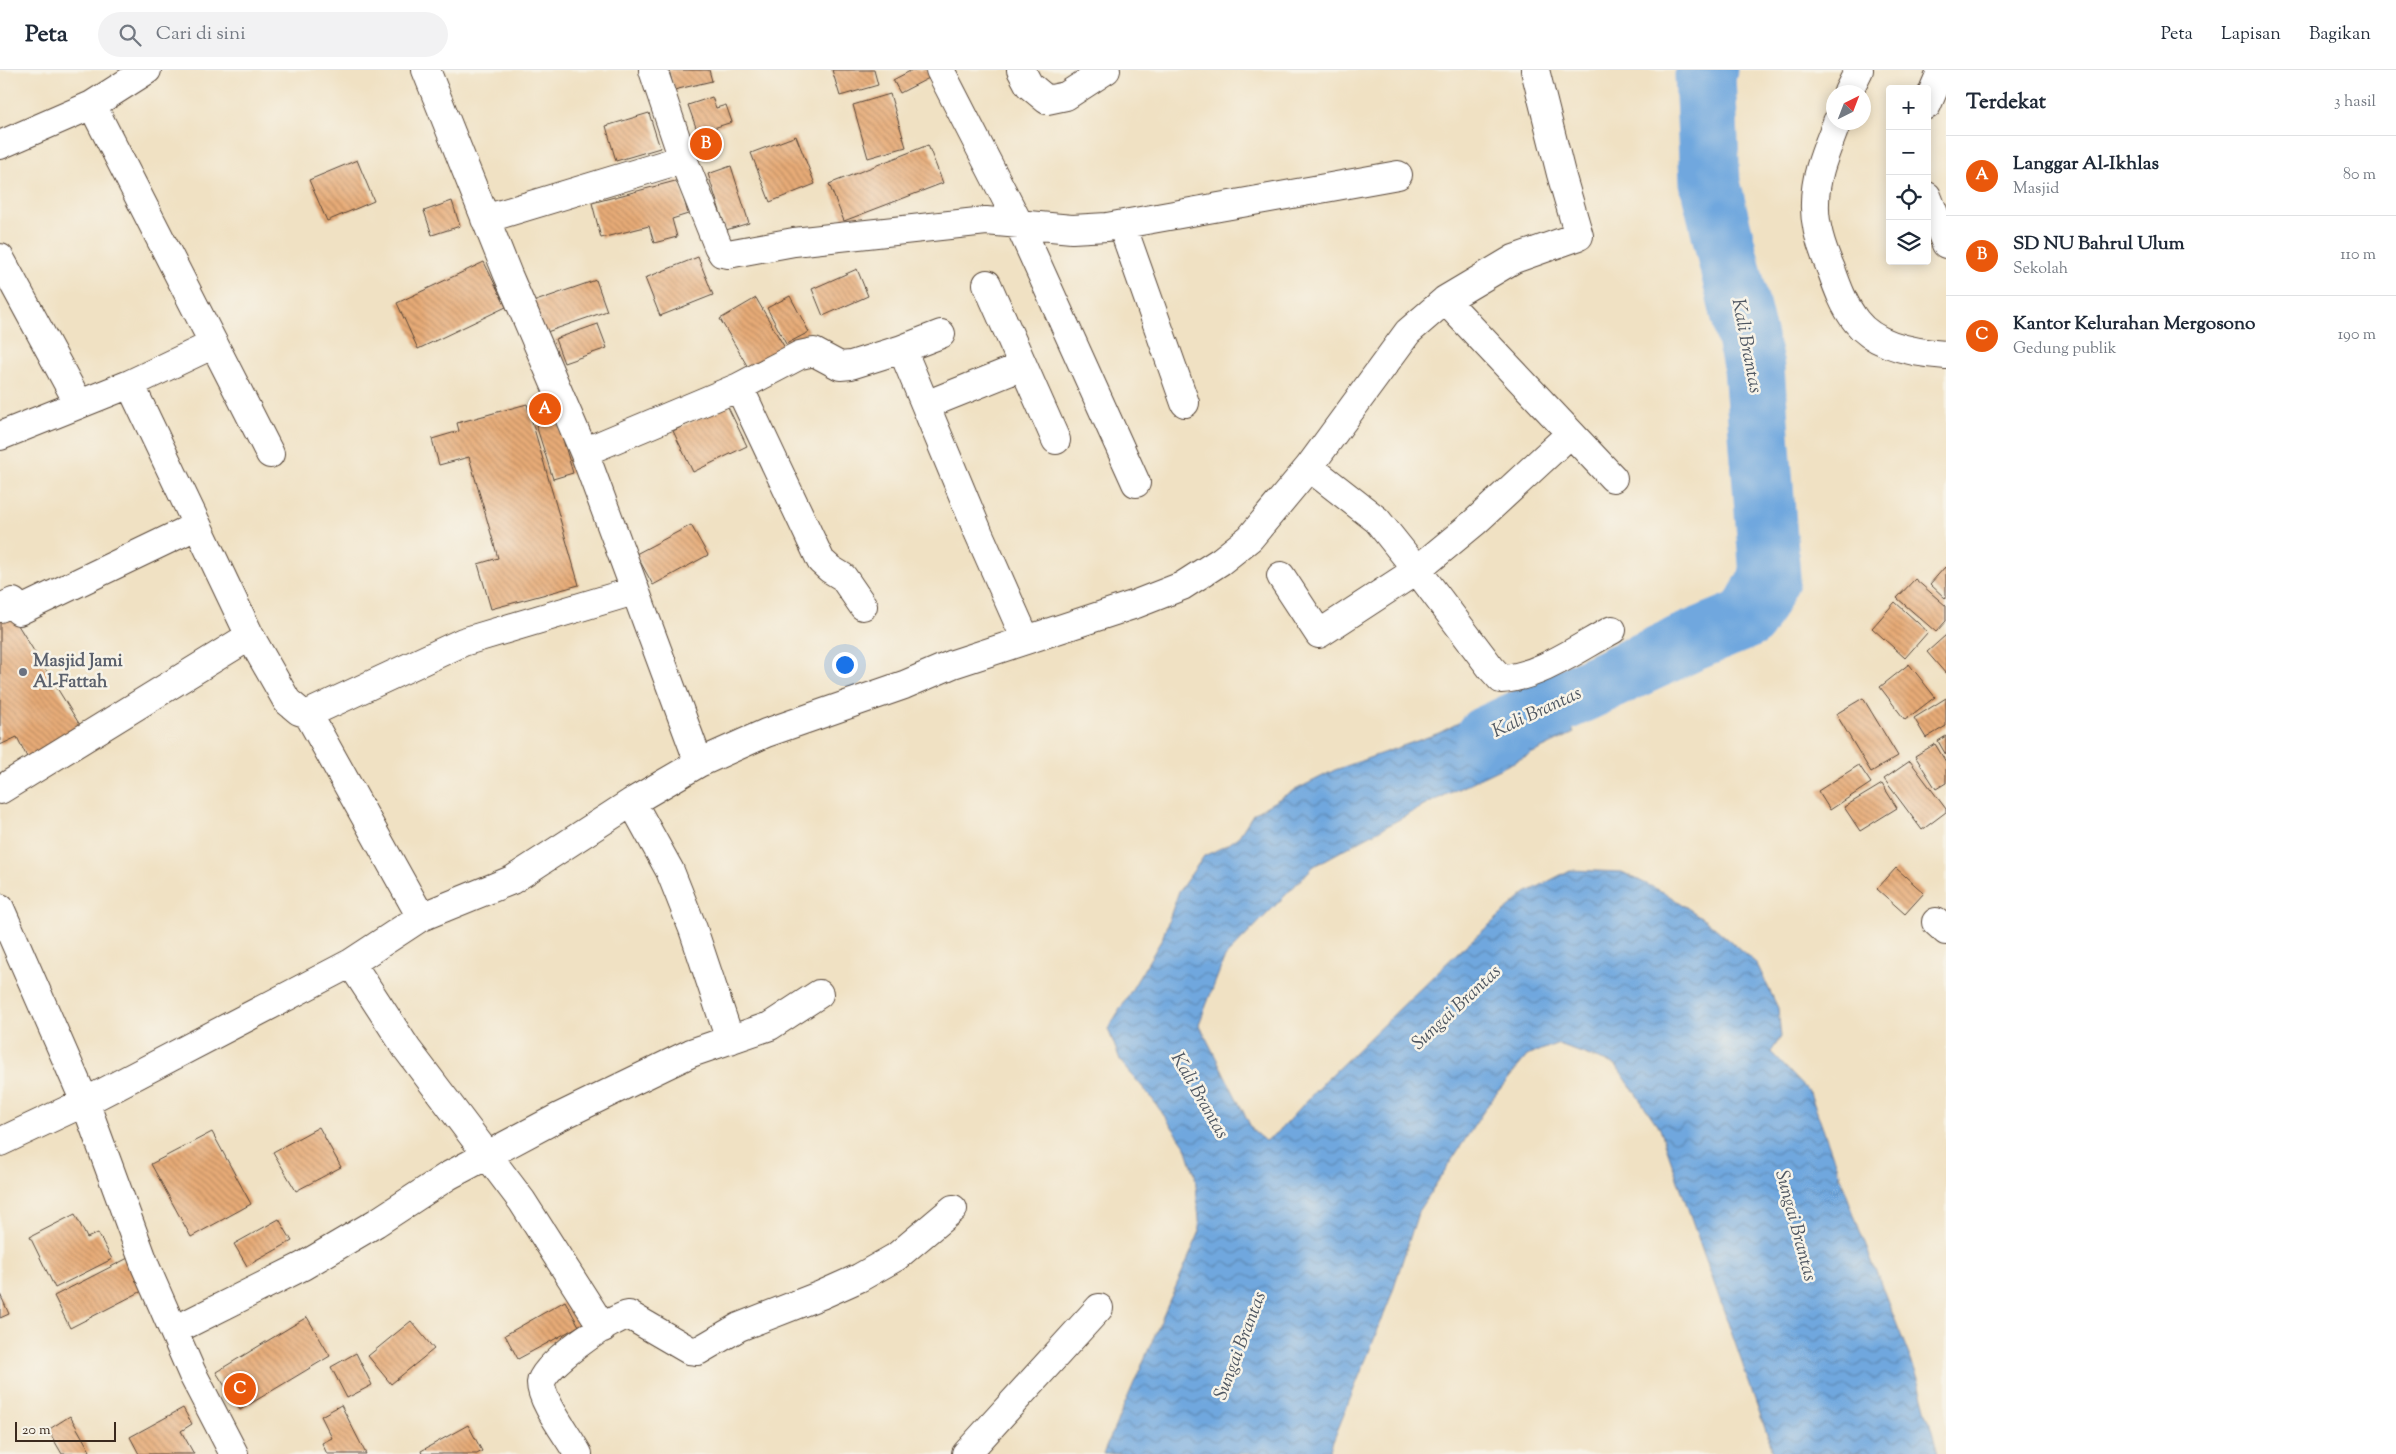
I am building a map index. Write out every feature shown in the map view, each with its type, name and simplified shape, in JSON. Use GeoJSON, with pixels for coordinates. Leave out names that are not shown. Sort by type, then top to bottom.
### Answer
{"type":"FeatureCollection","features":[{"type":"Feature","properties":{"kind":"street"},"geometry":{"type":"LineString","coordinates":[[0,145],[92,106],[147,70]]}},
{"type":"Feature","properties":{"kind":"street"},"geometry":{"type":"LineString","coordinates":[[426,70],[584,452],[634,592],[699,764]]}},
{"type":"Feature","properties":{"kind":"street"},"geometry":{"type":"LineString","coordinates":[[652,70],[683,159],[722,253],[743,252],[794,242],[986,221],[1072,229],[1122,224],[1398,175]]}},
{"type":"Feature","properties":{"kind":"street"},"geometry":{"type":"LineString","coordinates":[[940,70],[1019,224],[1136,483]]}},
{"type":"Feature","properties":{"kind":"street"},"geometry":{"type":"LineString","coordinates":[[1021,70],[1030,85],[1047,100],[1066,96],[1093,73]]}},
{"type":"Feature","properties":{"kind":"street"},"geometry":{"type":"LineString","coordinates":[[0,1142],[85,1102],[351,963],[421,917],[512,880],[632,802],[699,764],[766,733],[904,685],[953,664],[1136,604],[1182,586],[1221,561],[1250,538],[1309,467],[1408,332],[1445,300],[1514,259],[1579,236],[1561,174],[1535,70]]}},
{"type":"Feature","properties":{"kind":"street"},"geometry":{"type":"LineString","coordinates":[[1852,85],[1859,70]]}},
{"type":"Feature","properties":{"kind":"street"},"geometry":{"type":"LineString","coordinates":[[1931,96],[1942,70]]}},
{"type":"Feature","properties":{"kind":"street"},"geometry":{"type":"LineString","coordinates":[[92,106],[270,454]]}},
{"type":"Feature","properties":{"kind":"street"},"geometry":{"type":"LineString","coordinates":[[1833,130],[1817,176],[1814,204],[1823,251],[1840,291],[1856,321],[1871,334],[1887,343],[1922,353],[1946,355]]}},
{"type":"Feature","properties":{"kind":"street"},"geometry":{"type":"LineString","coordinates":[[486,218],[683,159]]}},
{"type":"Feature","properties":{"kind":"street"},"geometry":{"type":"LineString","coordinates":[[1931,206],[1946,244]]}},
{"type":"Feature","properties":{"kind":"street"},"geometry":{"type":"LineString","coordinates":[[1122,224],[1185,402]]}},
{"type":"Feature","properties":{"kind":"street"},"geometry":{"type":"LineString","coordinates":[[0,258],[80,404]]}},
{"type":"Feature","properties":{"kind":"street"},"geometry":{"type":"LineString","coordinates":[[986,284],[1056,440]]}},
{"type":"Feature","properties":{"kind":"street"},"geometry":{"type":"LineString","coordinates":[[1445,300],[1613,478]]}},
{"type":"Feature","properties":{"kind":"street"},"geometry":{"type":"LineString","coordinates":[[584,452],[739,387],[800,355],[814,352],[840,366],[851,365],[941,334]]}},
{"type":"Feature","properties":{"kind":"street"},"geometry":{"type":"LineString","coordinates":[[0,436],[130,384],[214,344]]}},
{"type":"Feature","properties":{"kind":"street"},"geometry":{"type":"LineString","coordinates":[[902,348],[979,534],[1026,640]]}},
{"type":"Feature","properties":{"kind":"street"},"geometry":{"type":"LineString","coordinates":[[926,405],[1023,366]]}},
{"type":"Feature","properties":{"kind":"street"},"geometry":{"type":"LineString","coordinates":[[130,384],[250,636],[287,701],[299,711],[308,714],[421,917]]}},
{"type":"Feature","properties":{"kind":"street"},"geometry":{"type":"LineString","coordinates":[[739,387],[821,561],[843,577],[863,606]]}},
{"type":"Feature","properties":{"kind":"street"},"geometry":{"type":"LineString","coordinates":[[1281,576],[1319,634],[1417,570],[1475,522],[1570,434]]}},
{"type":"Feature","properties":{"kind":"street"},"geometry":{"type":"LineString","coordinates":[[1309,467],[1377,520],[1491,668],[1501,678],[1517,678],[1556,660],[1612,630]]}},
{"type":"Feature","properties":{"kind":"street"},"geometry":{"type":"LineString","coordinates":[[9,609],[196,526]]}},
{"type":"Feature","properties":{"kind":"street"},"geometry":{"type":"LineString","coordinates":[[308,714],[463,642],[634,592]]}},
{"type":"Feature","properties":{"kind":"street"},"geometry":{"type":"LineString","coordinates":[[0,790],[250,636]]}},
{"type":"Feature","properties":{"kind":"street"},"geometry":{"type":"LineString","coordinates":[[632,802],[670,871],[693,929],[730,1040]]}},
{"type":"Feature","properties":{"kind":"street"},"geometry":{"type":"LineString","coordinates":[[0,908],[85,1102],[146,1268],[175,1330],[192,1373],[234,1454]]}},
{"type":"Feature","properties":{"kind":"street"},"geometry":{"type":"LineString","coordinates":[[351,963],[407,1048],[522,1201],[603,1328]]}},
{"type":"Feature","properties":{"kind":"street"},"geometry":{"type":"LineString","coordinates":[[175,1330],[304,1266],[376,1223],[448,1176],[559,1117],[683,1057],[770,1026],[819,994]]}},
{"type":"Feature","properties":{"kind":"street"},"geometry":{"type":"LineString","coordinates":[[578,1454],[544,1397],[542,1383],[544,1373],[570,1351],[603,1328],[622,1316],[630,1314],[690,1350],[698,1351],[739,1327],[821,1295],[896,1257],[953,1209]]}},
{"type":"Feature","properties":{"kind":"street"},"geometry":{"type":"LineString","coordinates":[[966,1454],[1099,1308]]}},
{"type":"Feature","properties":{"kind":"water","name":"Sungai Brantas"},"geometry":{"type":"Polygon","coordinates":[[[1550,675],[1574,733],[1431,802],[1314,866],[1225,957],[1199,1024],[1253,1131],[1265,1141],[1277,1133],[1321,1085],[1456,954],[1526,893],[1570,870],[1622,872],[1665,893],[1707,921],[1757,964],[1778,1008],[1781,1037],[1771,1052],[1810,1093],[1860,1231],[1918,1378],[1938,1454],[1774,1454],[1660,1129],[1616,1065],[1556,1044],[1527,1056],[1491,1100],[1419,1210],[1389,1302],[1328,1454],[1103,1454],[1200,1231],[1195,1175],[1186,1147],[1151,1097],[1121,1062],[1108,1029],[1162,939],[1179,891],[1204,856],[1225,846],[1239,836],[1253,814],[1289,793],[1335,770],[1439,733],[1550,675]]]}},
{"type":"Feature","properties":{"kind":"building"},"geometry":{"type":"Polygon","coordinates":[[[669,70],[709,70],[712,81],[674,90],[669,70]]]}},
{"type":"Feature","properties":{"kind":"building"},"geometry":{"type":"Polygon","coordinates":[[[832,70],[874,70],[878,85],[840,96],[832,70]]]}},
{"type":"Feature","properties":{"kind":"building"},"geometry":{"type":"Polygon","coordinates":[[[912,70],[927,70],[931,77],[900,93],[893,80],[912,70]]]}},
{"type":"Feature","properties":{"kind":"building"},"geometry":{"type":"Polygon","coordinates":[[[890,94],[906,147],[868,158],[853,105],[890,94]]]}},
{"type":"Feature","properties":{"kind":"building"},"geometry":{"type":"Polygon","coordinates":[[[712,97],[716,108],[726,105],[732,122],[698,133],[688,105],[712,97]]]}},
{"type":"Feature","properties":{"kind":"building"},"geometry":{"type":"Polygon","coordinates":[[[649,113],[660,148],[616,161],[606,126],[649,113]]]}},
{"type":"Feature","properties":{"kind":"building"},"geometry":{"type":"Polygon","coordinates":[[[796,136],[815,184],[770,202],[751,153],[796,136]]]}},
{"type":"Feature","properties":{"kind":"building"},"geometry":{"type":"Polygon","coordinates":[[[928,145],[943,183],[844,221],[829,184],[928,145]]]}},
{"type":"Feature","properties":{"kind":"building"},"geometry":{"type":"Polygon","coordinates":[[[357,160],[374,201],[327,221],[309,180],[357,160]]]}},
{"type":"Feature","properties":{"kind":"building"},"geometry":{"type":"Polygon","coordinates":[[[731,166],[749,223],[726,230],[708,174],[731,166]]]}},
{"type":"Feature","properties":{"kind":"building"},"geometry":{"type":"Polygon","coordinates":[[[679,180],[688,214],[672,219],[677,237],[654,243],[649,226],[601,238],[592,203],[679,180]]]}},
{"type":"Feature","properties":{"kind":"building"},"geometry":{"type":"Polygon","coordinates":[[[452,201],[460,226],[432,235],[424,211],[452,201]]]}},
{"type":"Feature","properties":{"kind":"building"},"geometry":{"type":"Polygon","coordinates":[[[698,257],[713,295],[660,316],[645,278],[698,257]]]}},
{"type":"Feature","properties":{"kind":"building"},"geometry":{"type":"Polygon","coordinates":[[[484,262],[506,307],[418,349],[397,303],[484,262]]]}},
{"type":"Feature","properties":{"kind":"building"},"geometry":{"type":"Polygon","coordinates":[[[857,269],[868,296],[823,316],[812,289],[857,269]]]}},
{"type":"Feature","properties":{"kind":"building"},"geometry":{"type":"Polygon","coordinates":[[[596,280],[607,311],[544,333],[533,302],[596,280]]]}},
{"type":"Feature","properties":{"kind":"building"},"geometry":{"type":"Polygon","coordinates":[[[790,296],[809,332],[786,344],[767,308],[790,296]]]}},
{"type":"Feature","properties":{"kind":"building"},"geometry":{"type":"Polygon","coordinates":[[[756,298],[785,348],[749,369],[720,319],[756,298]]]}},
{"type":"Feature","properties":{"kind":"building"},"geometry":{"type":"Polygon","coordinates":[[[598,324],[607,348],[564,363],[555,339],[598,324]]]}},
{"type":"Feature","properties":{"kind":"building"},"geometry":{"type":"Polygon","coordinates":[[[527,404],[579,585],[491,609],[478,564],[498,558],[469,457],[439,465],[432,439],[459,431],[457,423],[527,404]]]}},
{"type":"Feature","properties":{"kind":"building"},"geometry":{"type":"Polygon","coordinates":[[[727,405],[747,446],[693,472],[673,431],[727,405]]]}},
{"type":"Feature","properties":{"kind":"building"},"geometry":{"type":"Polygon","coordinates":[[[557,419],[573,473],[553,479],[536,425],[557,419]]]}},
{"type":"Feature","properties":{"kind":"building"},"geometry":{"type":"Polygon","coordinates":[[[691,525],[708,555],[653,585],[636,554],[691,525]]]}},
{"type":"Feature","properties":{"kind":"building"},"geometry":{"type":"Polygon","coordinates":[[[1945,567],[1946,569],[1946,599],[1930,584],[1945,567]]]}},
{"type":"Feature","properties":{"kind":"building"},"geometry":{"type":"Polygon","coordinates":[[[1915,579],[1946,606],[1946,621],[1936,632],[1897,598],[1915,579]]]}},
{"type":"Feature","properties":{"kind":"building"},"geometry":{"type":"Polygon","coordinates":[[[1895,602],[1928,632],[1905,658],[1872,628],[1895,602]]]}},
{"type":"Feature","properties":{"kind":"building","name":"Masjid Jami Al-Fattah"},"geometry":{"type":"Polygon","coordinates":[[[8,609],[83,730],[32,767],[17,737],[0,745],[0,613],[8,609]]]}},
{"type":"Feature","properties":{"kind":"building"},"geometry":{"type":"Polygon","coordinates":[[[1946,635],[1946,674],[1927,652],[1946,635]]]}},
{"type":"Feature","properties":{"kind":"building"},"geometry":{"type":"Polygon","coordinates":[[[1909,664],[1935,697],[1905,720],[1880,687],[1909,664]]]}},
{"type":"Feature","properties":{"kind":"building"},"geometry":{"type":"Polygon","coordinates":[[[1863,698],[1898,756],[1871,772],[1836,714],[1863,698]]]}},
{"type":"Feature","properties":{"kind":"building"},"geometry":{"type":"Polygon","coordinates":[[[1946,698],[1946,726],[1926,738],[1914,718],[1946,698]]]}},
{"type":"Feature","properties":{"kind":"building"},"geometry":{"type":"Polygon","coordinates":[[[1946,736],[1946,755],[1938,741],[1946,736]]]}},
{"type":"Feature","properties":{"kind":"building"},"geometry":{"type":"Polygon","coordinates":[[[1935,744],[1946,762],[1946,783],[1936,789],[1915,756],[1935,744]]]}},
{"type":"Feature","properties":{"kind":"building"},"geometry":{"type":"Polygon","coordinates":[[[1910,761],[1946,809],[1946,812],[1922,830],[1884,779],[1910,761]]]}},
{"type":"Feature","properties":{"kind":"building"},"geometry":{"type":"Polygon","coordinates":[[[1859,765],[1871,783],[1830,810],[1818,791],[1859,765]]]}},
{"type":"Feature","properties":{"kind":"building"},"geometry":{"type":"Polygon","coordinates":[[[1882,784],[1897,808],[1860,831],[1844,807],[1882,784]]]}},
{"type":"Feature","properties":{"kind":"building"},"geometry":{"type":"Polygon","coordinates":[[[1896,868],[1924,893],[1905,914],[1877,889],[1896,868]]]}},
{"type":"Feature","properties":{"kind":"building"},"geometry":{"type":"Polygon","coordinates":[[[319,1127],[341,1167],[296,1191],[273,1152],[319,1127]]]}},
{"type":"Feature","properties":{"kind":"building"},"geometry":{"type":"Polygon","coordinates":[[[212,1132],[251,1204],[191,1237],[151,1164],[212,1132]]]}},
{"type":"Feature","properties":{"kind":"building"},"geometry":{"type":"Polygon","coordinates":[[[75,1214],[87,1238],[98,1233],[112,1259],[55,1288],[30,1237],[75,1214]]]}},
{"type":"Feature","properties":{"kind":"building"},"geometry":{"type":"Polygon","coordinates":[[[279,1219],[292,1241],[247,1266],[234,1244],[279,1219]]]}},
{"type":"Feature","properties":{"kind":"building"},"geometry":{"type":"Polygon","coordinates":[[[128,1258],[144,1290],[70,1328],[54,1296],[128,1258]]]}},
{"type":"Feature","properties":{"kind":"building"},"geometry":{"type":"Polygon","coordinates":[[[0,1294],[9,1314],[0,1318],[0,1294]]]}},
{"type":"Feature","properties":{"kind":"building"},"geometry":{"type":"Polygon","coordinates":[[[565,1301],[579,1326],[518,1359],[505,1335],[565,1301]]]}},
{"type":"Feature","properties":{"kind":"building"},"geometry":{"type":"Polygon","coordinates":[[[307,1317],[330,1356],[240,1410],[216,1372],[307,1317]]]}},
{"type":"Feature","properties":{"kind":"building"},"geometry":{"type":"Polygon","coordinates":[[[411,1321],[434,1349],[391,1384],[368,1356],[411,1321]]]}},
{"type":"Feature","properties":{"kind":"building"},"geometry":{"type":"Polygon","coordinates":[[[356,1353],[372,1385],[347,1398],[331,1367],[356,1353]]]}},
{"type":"Feature","properties":{"kind":"building"},"geometry":{"type":"Polygon","coordinates":[[[341,1405],[366,1454],[327,1454],[322,1443],[332,1438],[321,1416],[341,1405]]]}},
{"type":"Feature","properties":{"kind":"building"},"geometry":{"type":"Polygon","coordinates":[[[183,1408],[192,1424],[181,1431],[194,1454],[139,1454],[130,1437],[183,1408]]]}},
{"type":"Feature","properties":{"kind":"building"},"geometry":{"type":"Polygon","coordinates":[[[70,1416],[90,1451],[84,1454],[62,1454],[48,1430],[70,1416]]]}},
{"type":"Feature","properties":{"kind":"building"},"geometry":{"type":"Polygon","coordinates":[[[468,1425],[482,1451],[477,1454],[422,1454],[421,1451],[468,1425]]]}},
{"type":"Feature","properties":{"kind":"waterway","name":"Kali Brantas"},"geometry":{"type":"LineString","coordinates":[[1485,737],[1687,643],[1748,618],[1770,577],[1754,368],[1710,183],[1705,75],[1707,70]]}},
{"type":"Feature","properties":{"kind":"place","name":"SD NU Bahrul Ulum"},"geometry":{"type":"Point","coordinates":[706,144]}},
{"type":"Feature","properties":{"kind":"place","name":"Langgar Al-Ikhlas"},"geometry":{"type":"Point","coordinates":[545,409]}},
{"type":"Feature","properties":{"kind":"place","name":"Masjid Jami Al-Fattah"},"geometry":{"type":"Point","coordinates":[23,672]}},
{"type":"Feature","properties":{"kind":"place","name":"Kantor Kelurahan Mergosono"},"geometry":{"type":"Point","coordinates":[240,1389]}}]}
